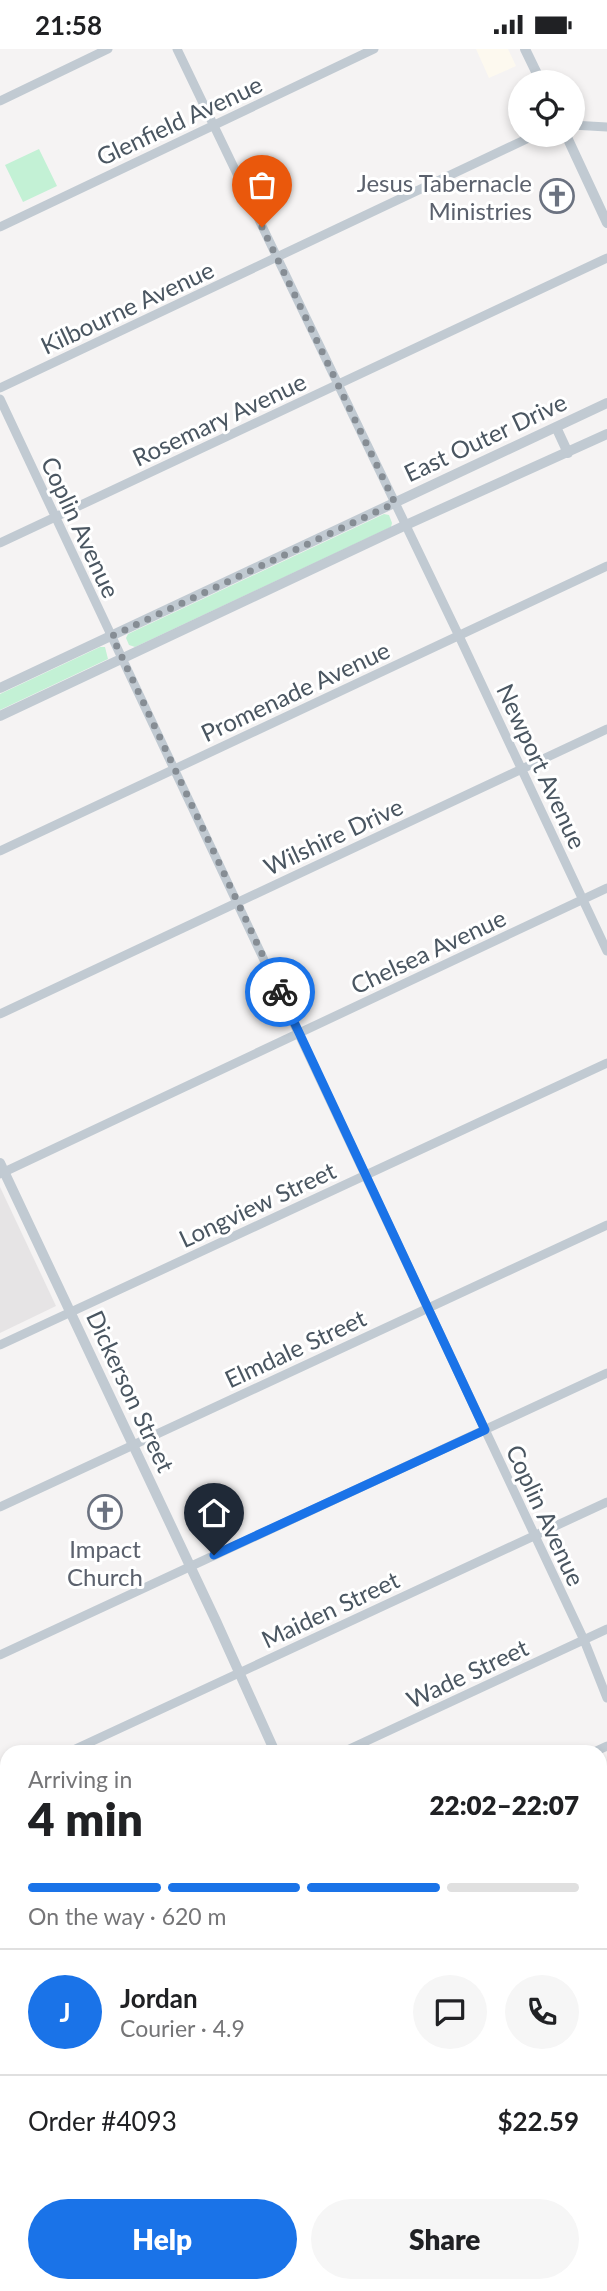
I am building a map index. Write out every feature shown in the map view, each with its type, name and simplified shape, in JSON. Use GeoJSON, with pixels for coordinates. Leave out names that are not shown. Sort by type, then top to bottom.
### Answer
{"type":"FeatureCollection","features":[{"type":"Feature","properties":{"kind":"street"},"geometry":{"type":"LineString","coordinates":[[0,101],[108,49]]}},
{"type":"Feature","properties":{"kind":"street"},"geometry":{"type":"LineString","coordinates":[[177,49],[395,503]]}},
{"type":"Feature","properties":{"kind":"street","name":"Glenfield Avenue"},"geometry":{"type":"LineString","coordinates":[[0,227],[374,49]]}},
{"type":"Feature","properties":{"kind":"street"},"geometry":{"type":"LineString","coordinates":[[525,49],[535,70]]}},
{"type":"Feature","properties":{"kind":"street"},"geometry":{"type":"LineString","coordinates":[[585,126],[607,127]]}},
{"type":"Feature","properties":{"kind":"street","name":"Kilbourne Avenue"},"geometry":{"type":"LineString","coordinates":[[0,388],[510,147]]}},
{"type":"Feature","properties":{"kind":"street"},"geometry":{"type":"LineString","coordinates":[[572,147],[607,223]]}},
{"type":"Feature","properties":{"kind":"street","name":"Rosemary Avenue"},"geometry":{"type":"LineString","coordinates":[[0,543],[607,258]]}},
{"type":"Feature","properties":{"kind":"street","name":"Coplin Avenue"},"geometry":{"type":"LineString","coordinates":[[0,400],[584,1640],[607,1698]]}},
{"type":"Feature","properties":{"kind":"street","name":"East Outer Drive"},"geometry":{"type":"LineString","coordinates":[[0,688],[607,403]]}},
{"type":"Feature","properties":{"kind":"street"},"geometry":{"type":"LineString","coordinates":[[556,427],[568,453]]}},
{"type":"Feature","properties":{"kind":"street","name":"East Outer Drive"},"geometry":{"type":"LineString","coordinates":[[0,716],[406,525],[607,435]]}},
{"type":"Feature","properties":{"kind":"street","name":"Newport Avenue"},"geometry":{"type":"LineString","coordinates":[[395,503],[607,951]]}},
{"type":"Feature","properties":{"kind":"street","name":"Promenade Avenue"},"geometry":{"type":"LineString","coordinates":[[0,851],[607,566]]}},
{"type":"Feature","properties":{"kind":"street","name":"Wilshire Drive"},"geometry":{"type":"LineString","coordinates":[[0,1014],[607,729]]}},
{"type":"Feature","properties":{"kind":"street","name":"Chelsea Avenue"},"geometry":{"type":"LineString","coordinates":[[1,1169],[607,888]]}},
{"type":"Feature","properties":{"kind":"street","name":"Longview Street"},"geometry":{"type":"LineString","coordinates":[[0,1345],[607,1063]]}},
{"type":"Feature","properties":{"kind":"street","name":"Dickerson Street"},"geometry":{"type":"LineString","coordinates":[[1,1169],[240,1672],[272,1745]]}},
{"type":"Feature","properties":{"kind":"street","name":"Elmdale Street"},"geometry":{"type":"LineString","coordinates":[[0,1507],[607,1225]]}},
{"type":"Feature","properties":{"kind":"street"},"geometry":{"type":"LineString","coordinates":[[0,1654],[607,1373]]}},
{"type":"Feature","properties":{"kind":"street","name":"Maiden Street"},"geometry":{"type":"LineString","coordinates":[[84,1745],[607,1502]]}},
{"type":"Feature","properties":{"kind":"street","name":"Wade Street"},"geometry":{"type":"LineString","coordinates":[[358,1745],[607,1629]]}},
{"type":"Feature","properties":{"kind":"shaded area"},"geometry":{"type":"Polygon","coordinates":[[[476,49],[508,49],[516,66],[489,78],[476,49]]]}},
{"type":"Feature","properties":{"kind":"shaded area"},"geometry":{"type":"Polygon","coordinates":[[[0,1187],[56,1306],[0,1333],[0,1187]]]}},
{"type":"Feature","properties":{"kind":"green space"},"geometry":{"type":"Polygon","coordinates":[[[39,149],[57,186],[23,202],[5,165],[39,149]]]}},
{"type":"Feature","properties":{"kind":"green space"},"geometry":{"type":"Polygon","coordinates":[[[384,514],[389,515],[391,527],[135,647],[129,645],[126,638],[128,634],[384,514]]]}},
{"type":"Feature","properties":{"kind":"green space"},"geometry":{"type":"Polygon","coordinates":[[[105,647],[108,659],[0,710],[0,694],[105,647]]]}},
{"type":"Feature","properties":{"kind":"way so far"},"geometry":{"type":"LineString","coordinates":[[262,227],[395,503],[112,636],[280,992]]}},
{"type":"Feature","properties":{"kind":"place","name":"Jesus Tabernacle Ministries"},"geometry":{"type":"Point","coordinates":[557,196]}},
{"type":"Feature","properties":{"kind":"place","name":"Impact Church"},"geometry":{"type":"Point","coordinates":[105,1512]}},
{"type":"Feature","properties":{"kind":"route"},"geometry":{"type":"LineString","coordinates":[[214,1555],[485,1430],[280,992]]}}]}
